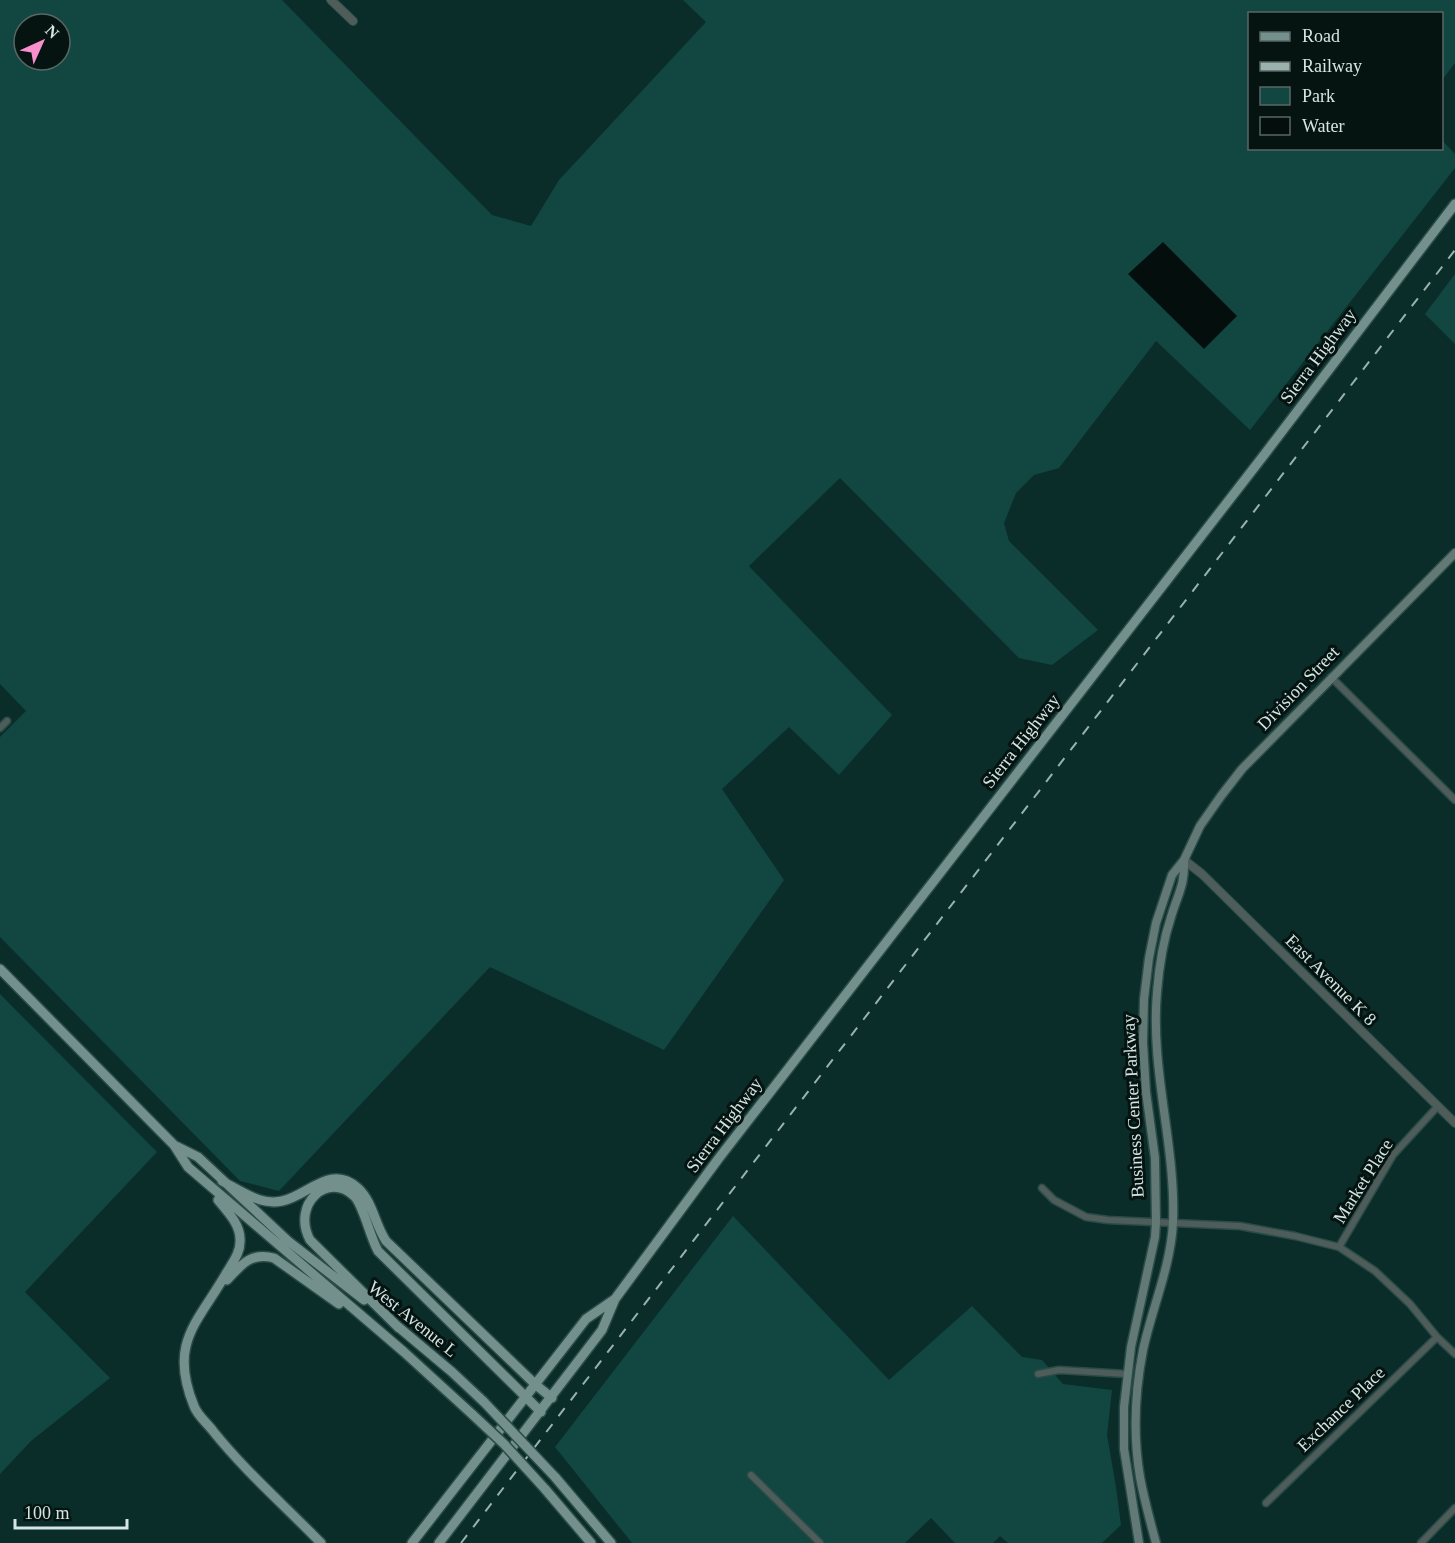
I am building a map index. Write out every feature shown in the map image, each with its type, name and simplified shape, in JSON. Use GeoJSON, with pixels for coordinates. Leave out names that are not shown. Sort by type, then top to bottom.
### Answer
{"type":"FeatureCollection","features":[{"type":"Feature","properties":{"kind":"main road","name":"Sierra Highway"},"geometry":{"type":"LineString","coordinates":[[541,1412],[602,1330],[615,1299],[719,1158],[1271,446],[1455,204]]}},
{"type":"Feature","properties":{"kind":"main road","name":"Division Street"},"geometry":{"type":"LineString","coordinates":[[1184,860],[1200,826],[1242,768],[1455,553]]}},
{"type":"Feature","properties":{"kind":"main road","name":"Business Center Parkway"},"geometry":{"type":"LineString","coordinates":[[1139,1543],[1124,1449],[1124,1407],[1135,1326],[1155,1237],[1156,1222],[1155,1158],[1146,1092],[1143,1043],[1144,999],[1156,923],[1172,875],[1184,860]]}},
{"type":"Feature","properties":{"kind":"main road","name":"Business Center Parkway"},"geometry":{"type":"LineString","coordinates":[[1156,1543],[1140,1476],[1138,1398],[1143,1350],[1170,1251],[1173,1223],[1171,1155],[1157,1062],[1156,1010],[1162,953],[1170,917],[1185,880],[1184,860]]}},
{"type":"Feature","properties":{"kind":"main road","name":"West Avenue L"},"geometry":{"type":"LineString","coordinates":[[0,969],[174,1145],[188,1167],[404,1352],[473,1415],[504,1444],[591,1543]]}},
{"type":"Feature","properties":{"kind":"main road","name":"West Avenue L"},"geometry":{"type":"LineString","coordinates":[[174,1145],[198,1157],[288,1241],[451,1371],[484,1402],[555,1477],[610,1543]]}},
{"type":"Feature","properties":{"kind":"main road"},"geometry":{"type":"LineString","coordinates":[[222,1180],[246,1194],[276,1202],[291,1198],[322,1181],[338,1180],[353,1184],[365,1196],[386,1241],[552,1398]]}},
{"type":"Feature","properties":{"kind":"main road"},"geometry":{"type":"LineString","coordinates":[[204,1181],[238,1227],[240,1238],[239,1250],[217,1290]]}},
{"type":"Feature","properties":{"kind":"main road"},"geometry":{"type":"LineString","coordinates":[[399,1328],[310,1240],[303,1226],[305,1209],[323,1190],[338,1188],[346,1190],[357,1198],[370,1238],[378,1251],[541,1412],[439,1543]]}},
{"type":"Feature","properties":{"kind":"main road"},"geometry":{"type":"LineString","coordinates":[[321,1543],[220,1440],[194,1408],[186,1382],[183,1357],[189,1334],[199,1314],[217,1290],[241,1265],[253,1257],[262,1255],[274,1258],[404,1352]]}},
{"type":"Feature","properties":{"kind":"main road","name":"Sierra Highway"},"geometry":{"type":"LineString","coordinates":[[525,1397],[586,1319],[615,1299]]}},
{"type":"Feature","properties":{"kind":"main road"},"geometry":{"type":"LineString","coordinates":[[412,1543],[525,1397]]}},
{"type":"Feature","properties":{"kind":"street"},"geometry":{"type":"LineString","coordinates":[[332,0],[353,21]]}},
{"type":"Feature","properties":{"kind":"street"},"geometry":{"type":"LineString","coordinates":[[1331,677],[1455,800]]}},
{"type":"Feature","properties":{"kind":"street"},"geometry":{"type":"LineString","coordinates":[[0,728],[7,721]]}},
{"type":"Feature","properties":{"kind":"street","name":"East Avenue K 8"},"geometry":{"type":"LineString","coordinates":[[1184,860],[1202,874],[1455,1123]]}},
{"type":"Feature","properties":{"kind":"street","name":"Market Place"},"geometry":{"type":"LineString","coordinates":[[1339,1247],[1393,1155],[1438,1106]]}},
{"type":"Feature","properties":{"kind":"street"},"geometry":{"type":"LineString","coordinates":[[1041,1188],[1054,1200],[1086,1217],[1108,1221],[1240,1226],[1339,1247],[1375,1271],[1410,1304],[1437,1337],[1455,1354]]}},
{"type":"Feature","properties":{"kind":"street","name":"Exchance Place"},"geometry":{"type":"LineString","coordinates":[[1266,1503],[1437,1337]]}},
{"type":"Feature","properties":{"kind":"street"},"geometry":{"type":"LineString","coordinates":[[1038,1374],[1059,1370],[1127,1374]]}},
{"type":"Feature","properties":{"kind":"street"},"geometry":{"type":"LineString","coordinates":[[751,1475],[820,1543]]}},
{"type":"Feature","properties":{"kind":"street"},"geometry":{"type":"LineString","coordinates":[[1420,1543],[1455,1508]]}},
{"type":"Feature","properties":{"kind":"green space"},"geometry":{"type":"Polygon","coordinates":[[[0,0],[282,0],[492,215],[531,226],[559,180],[706,22],[683,0],[1455,0],[1455,63],[1443,79],[1443,12],[1248,12],[1248,150],[1443,150],[1443,141],[1455,154],[1455,168],[1250,430],[1156,341],[1059,468],[1034,475],[1016,493],[1004,523],[1009,541],[1098,630],[1052,665],[1019,658],[840,478],[749,566],[892,715],[839,775],[789,727],[722,789],[784,880],[664,1050],[490,967],[279,1191],[240,1181],[0,937],[0,737],[26,711],[0,684],[0,0]]]}},
{"type":"Feature","properties":{"kind":"green space"},"geometry":{"type":"Polygon","coordinates":[[[1455,274],[1455,344],[1425,314],[1455,274]]]}},
{"type":"Feature","properties":{"kind":"green space"},"geometry":{"type":"Polygon","coordinates":[[[0,994],[157,1152],[25,1292],[110,1378],[31,1441],[0,1474],[0,994]]]}},
{"type":"Feature","properties":{"kind":"green space"},"geometry":{"type":"Polygon","coordinates":[[[733,1216],[889,1380],[972,1306],[1022,1357],[1042,1360],[1063,1384],[1112,1390],[1107,1435],[1121,1525],[1102,1543],[1008,1543],[1000,1536],[993,1543],[955,1543],[931,1518],[905,1543],[632,1543],[555,1447],[733,1216]]]}},
{"type":"Feature","properties":{"kind":"water"},"geometry":{"type":"Polygon","coordinates":[[[1163,242],[1237,316],[1204,349],[1128,274],[1163,242]]]}},
{"type":"Feature","properties":{"kind":"railway"},"geometry":{"type":"LineString","coordinates":[[461,1543],[1455,250]]}}]}
